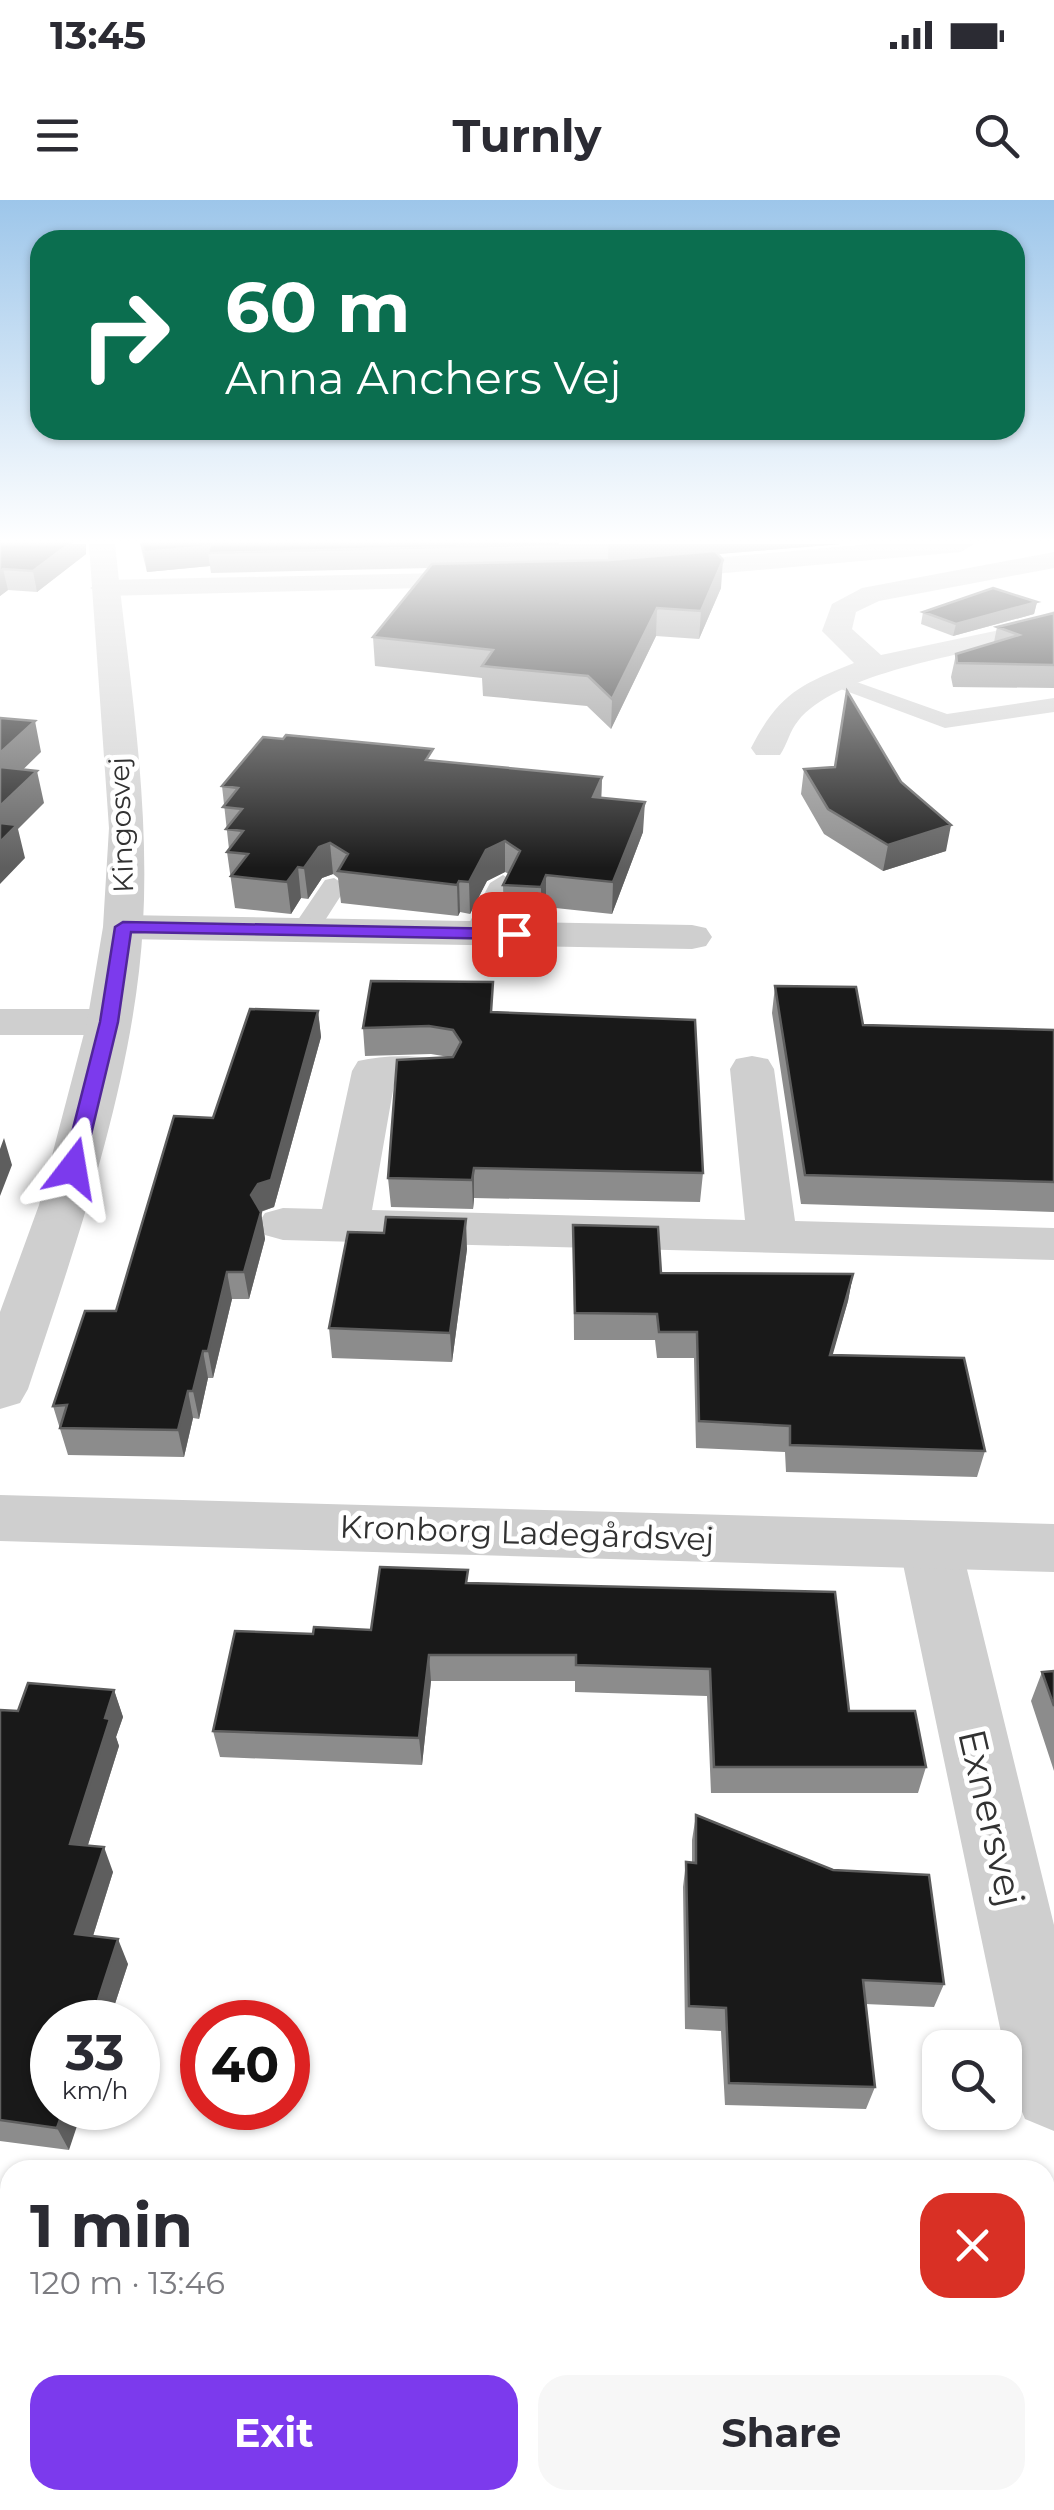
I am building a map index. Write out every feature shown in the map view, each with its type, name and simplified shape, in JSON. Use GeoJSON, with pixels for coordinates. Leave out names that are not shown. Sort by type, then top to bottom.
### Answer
{"type":"FeatureCollection","features":[{"type":"Feature","properties":{"kind":"street","name":"Kingosvej"},"geometry":{"type":"LineString","coordinates":[[0,1389],[64,1205],[109,1022],[123,927],[127,828],[110,652]]}},
{"type":"Feature","properties":{"kind":"street"},"geometry":{"type":"LineString","coordinates":[[859,652],[875,666]]}},
{"type":"Feature","properties":{"kind":"street"},"geometry":{"type":"LineString","coordinates":[[768,748],[784,716],[817,689],[875,666],[939,652]]}},
{"type":"Feature","properties":{"kind":"street"},"geometry":{"type":"LineString","coordinates":[[123,927],[692,937]]}},
{"type":"Feature","properties":{"kind":"street"},"geometry":{"type":"LineString","coordinates":[[0,1022],[109,1022]]}},
{"type":"Feature","properties":{"kind":"street"},"geometry":{"type":"LineString","coordinates":[[752,1069],[772,1237]]}},
{"type":"Feature","properties":{"kind":"street"},"geometry":{"type":"LineString","coordinates":[[344,1226],[374,1070],[437,1072]]}},
{"type":"Feature","properties":{"kind":"street"},"geometry":{"type":"LineString","coordinates":[[282,1224],[1054,1244]]}},
{"type":"Feature","properties":{"kind":"street","name":"Kronborg Ladegårdsvej"},"geometry":{"type":"LineString","coordinates":[[0,1518],[1054,1548]]}},
{"type":"Feature","properties":{"kind":"street","name":"Exnersvej"},"geometry":{"type":"LineString","coordinates":[[930,1544],[1054,2090]]}},
{"type":"Feature","properties":{"kind":"lane"},"geometry":{"type":"LineString","coordinates":[[837,681],[944,720],[1054,705]]}},
{"type":"Feature","properties":{"kind":"lane"},"geometry":{"type":"LineString","coordinates":[[478,933],[503,882]]}},
{"type":"Feature","properties":{"kind":"lane"},"geometry":{"type":"LineString","coordinates":[[306,930],[334,886]]}},
{"type":"Feature","properties":{"kind":"building"},"geometry":{"type":"Polygon","coordinates":[[[492,652],[635,652],[612,699],[588,676],[482,666],[492,652]]]}},
{"type":"Feature","properties":{"kind":"building"},"geometry":{"type":"Polygon","coordinates":[[[1054,652],[1054,665],[957,663],[956,654],[1054,652]]]}},
{"type":"Feature","properties":{"kind":"building"},"geometry":{"type":"Polygon","coordinates":[[[847,691],[901,782],[951,825],[888,845],[828,809],[804,769],[835,767],[847,691]]]}},
{"type":"Feature","properties":{"kind":"building"},"geometry":{"type":"Polygon","coordinates":[[[0,718],[35,721],[0,753],[0,718]]]}},
{"type":"Feature","properties":{"kind":"building"},"geometry":{"type":"Polygon","coordinates":[[[286,735],[433,749],[426,760],[602,777],[593,797],[645,802],[613,882],[546,875],[541,887],[503,885],[520,851],[505,841],[486,850],[469,882],[459,881],[457,885],[338,871],[348,854],[330,843],[319,847],[304,868],[298,867],[287,882],[231,876],[248,854],[227,852],[243,831],[226,829],[242,809],[223,807],[238,788],[222,786],[263,737],[283,739],[286,735]]]}},
{"type":"Feature","properties":{"kind":"building"},"geometry":{"type":"Polygon","coordinates":[[[0,767],[37,771],[0,806],[0,767]]]}},
{"type":"Feature","properties":{"kind":"building"},"geometry":{"type":"Polygon","coordinates":[[[0,823],[17,825],[0,842],[0,823]]]}},
{"type":"Feature","properties":{"kind":"building"},"geometry":{"type":"Polygon","coordinates":[[[371,981],[493,982],[491,1012],[695,1020],[703,1173],[474,1168],[472,1180],[388,1178],[397,1060],[453,1057],[461,1042],[453,1030],[429,1026],[363,1028],[371,981]]]}},
{"type":"Feature","properties":{"kind":"building"},"geometry":{"type":"Polygon","coordinates":[[[775,986],[856,987],[863,1025],[1054,1030],[1054,1182],[805,1175],[775,986]]]}},
{"type":"Feature","properties":{"kind":"building"},"geometry":{"type":"Polygon","coordinates":[[[250,1009],[318,1011],[271,1180],[258,1184],[251,1195],[261,1212],[244,1272],[227,1272],[208,1351],[203,1351],[178,1430],[60,1428],[67,1405],[53,1406],[85,1311],[116,1311],[174,1116],[213,1118],[250,1009]]]}},
{"type":"Feature","properties":{"kind":"building"},"geometry":{"type":"Polygon","coordinates":[[[386,1217],[466,1219],[450,1333],[329,1328],[348,1232],[384,1233],[386,1217]]]}},
{"type":"Feature","properties":{"kind":"building"},"geometry":{"type":"Polygon","coordinates":[[[573,1225],[658,1227],[661,1273],[853,1274],[830,1355],[964,1358],[985,1451],[790,1445],[790,1426],[699,1421],[697,1332],[659,1332],[657,1314],[575,1313],[573,1225]]]}},
{"type":"Feature","properties":{"kind":"building"},"geometry":{"type":"Polygon","coordinates":[[[380,1567],[468,1570],[466,1583],[835,1592],[849,1711],[915,1711],[926,1767],[714,1767],[710,1669],[576,1665],[576,1655],[429,1655],[419,1738],[213,1731],[235,1631],[313,1634],[314,1627],[371,1630],[380,1567]]]}},
{"type":"Feature","properties":{"kind":"building"},"geometry":{"type":"Polygon","coordinates":[[[1054,1671],[1054,1706],[1042,1672],[1054,1671]]]}},
{"type":"Feature","properties":{"kind":"building"},"geometry":{"type":"Polygon","coordinates":[[[28,1683],[114,1690],[105,1718],[110,1719],[70,1844],[104,1847],[75,1934],[118,1939],[98,2000],[30,2000],[30,2124],[0,2120],[0,1710],[18,1711],[28,1683]]]}},
{"type":"Feature","properties":{"kind":"building"},"geometry":{"type":"Polygon","coordinates":[[[696,1815],[833,1870],[929,1875],[944,1984],[863,1980],[875,2087],[729,2083],[726,2008],[689,2006],[686,1862],[696,1863],[696,1815]]]}},
{"type":"Feature","properties":{"kind":"route"},"geometry":{"type":"LineString","coordinates":[[73,1168],[109,1022],[123,927],[514,934]]}}]}
